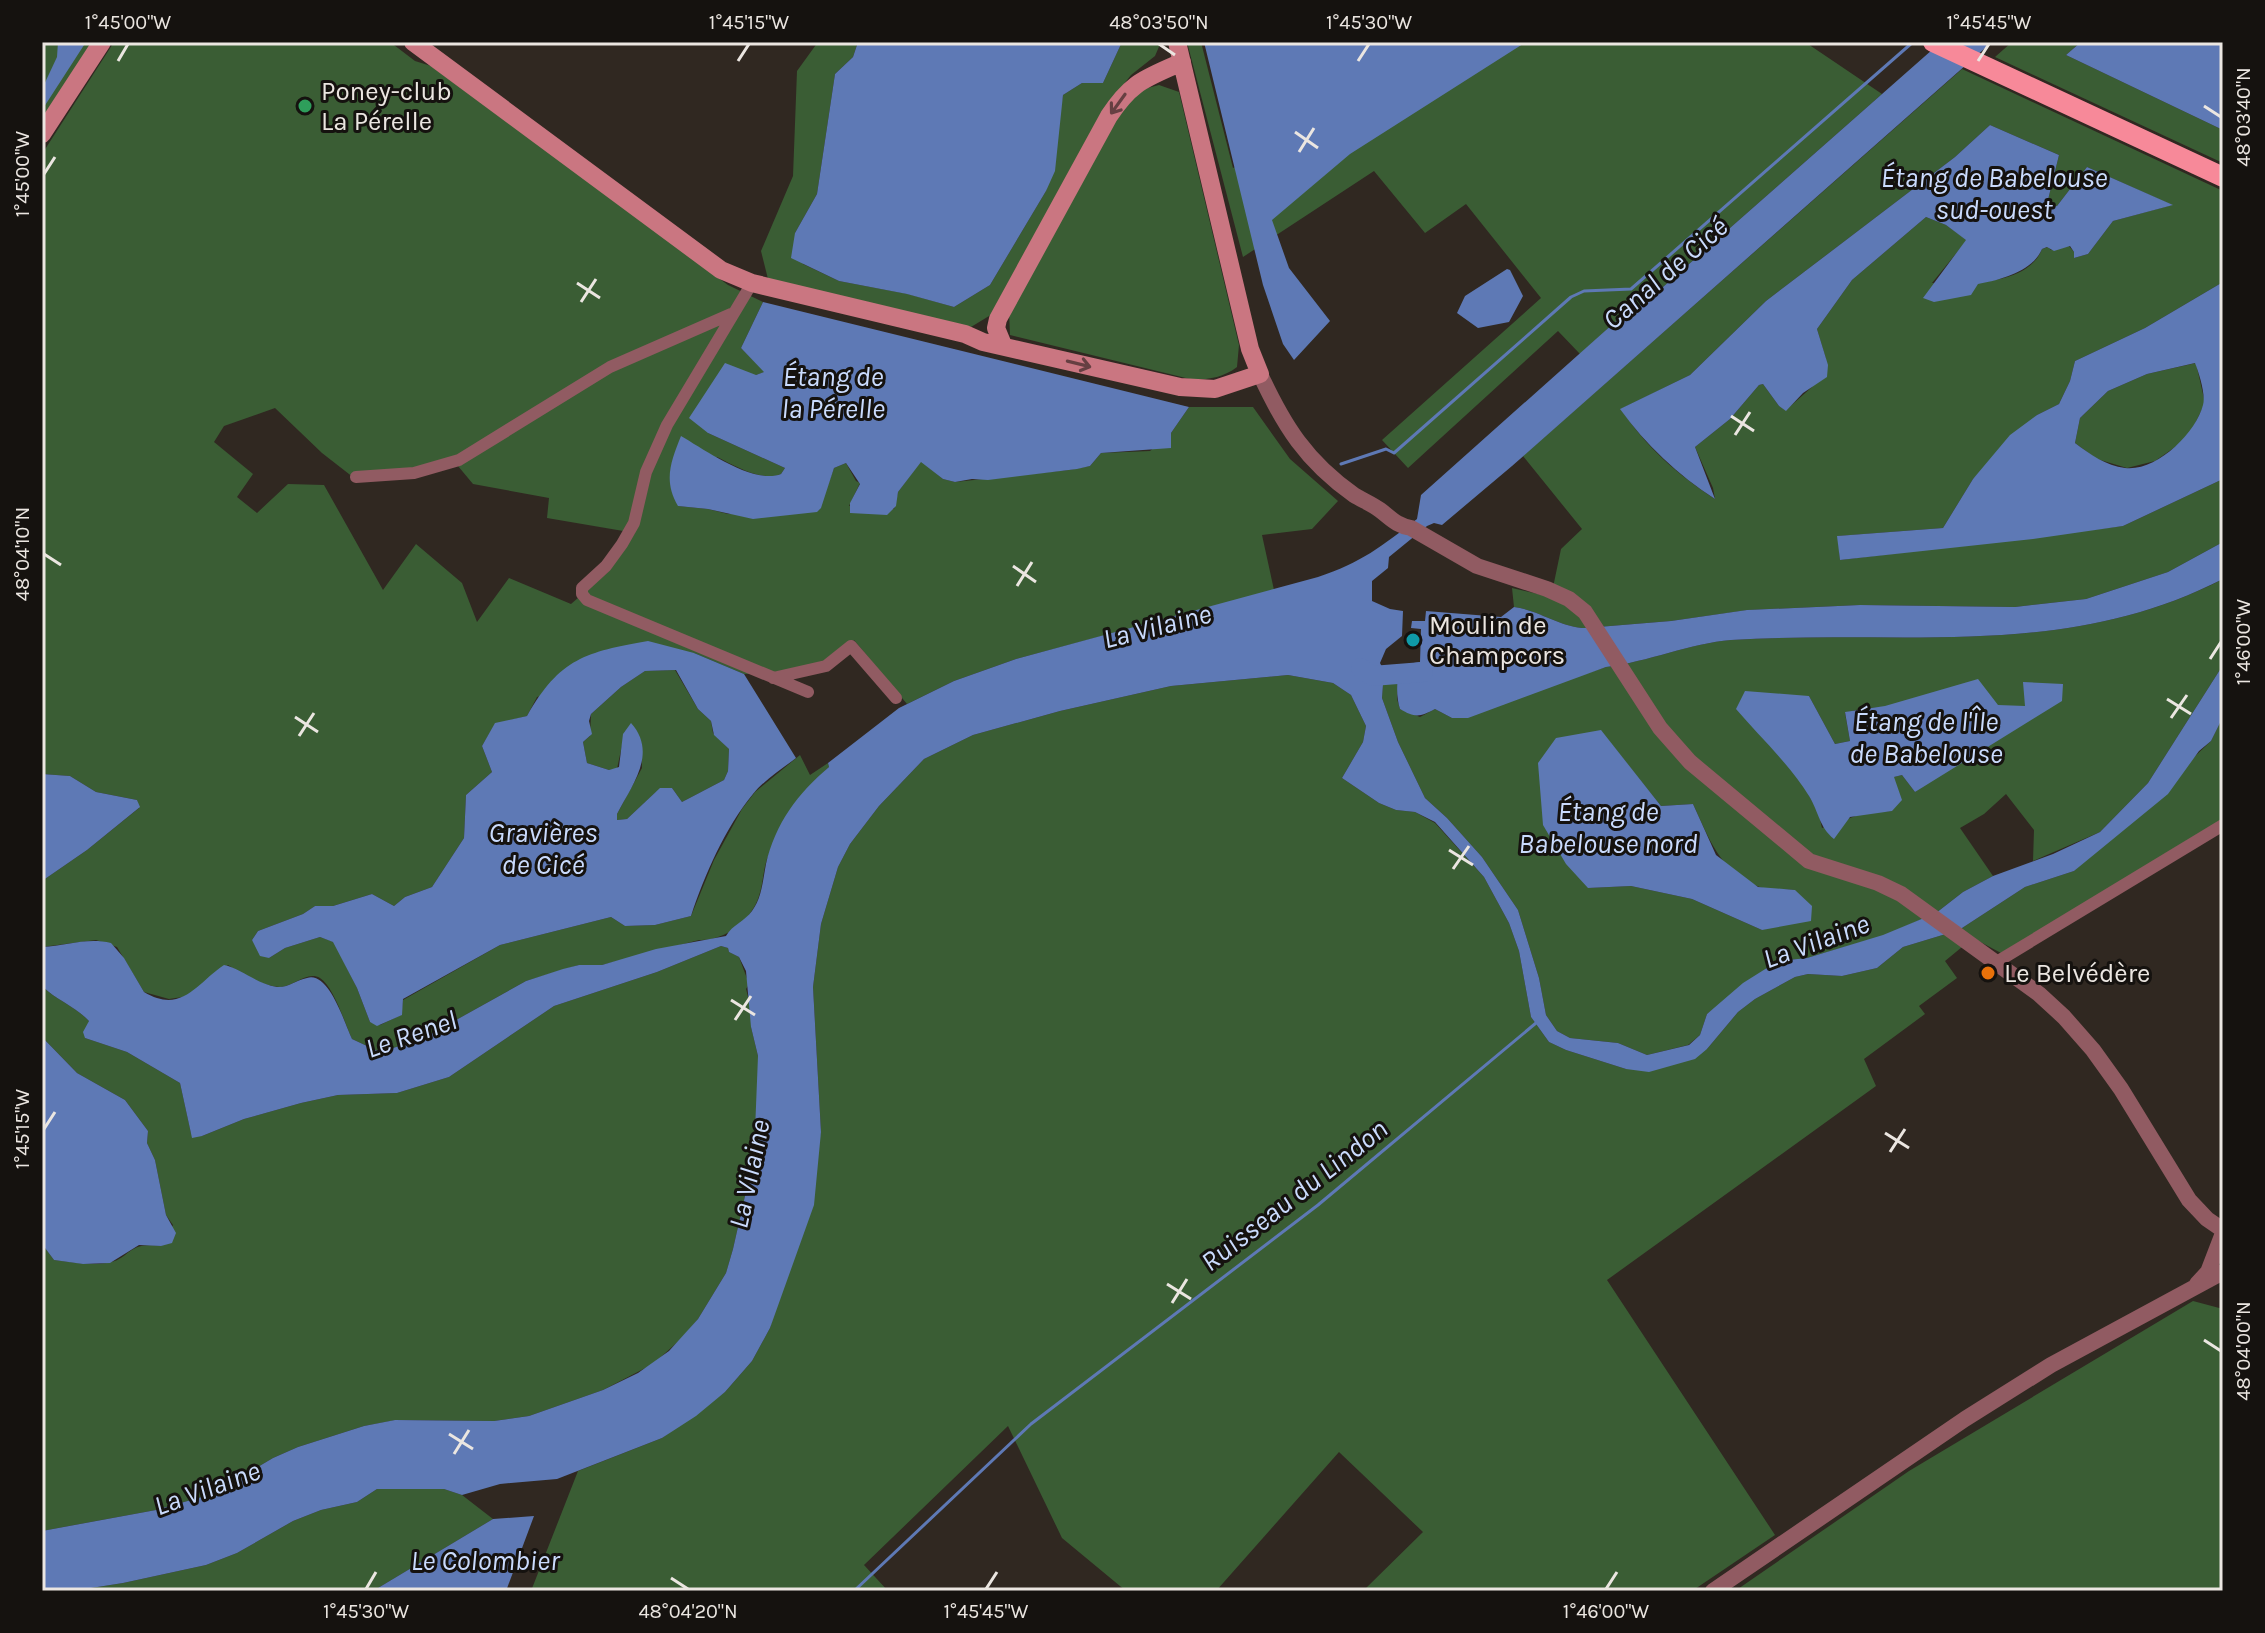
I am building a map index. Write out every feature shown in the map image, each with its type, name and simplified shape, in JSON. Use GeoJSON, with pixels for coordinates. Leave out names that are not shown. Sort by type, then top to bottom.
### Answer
{"type":"FeatureCollection","features":[{"type":"Feature","properties":{"kind":"main road"},"geometry":{"type":"LineString","coordinates":[[42,134],[102,42]]}},
{"type":"Feature","properties":{"kind":"main road"},"geometry":{"type":"LineString","coordinates":[[413,42],[721,270],[752,283],[965,334],[983,342],[1180,387],[1215,389],[1260,374],[1250,349],[1177,42]]}},
{"type":"Feature","properties":{"kind":"main road"},"geometry":{"type":"LineString","coordinates":[[1933,42],[2223,177]]}},
{"type":"Feature","properties":{"kind":"main road"},"geometry":{"type":"LineString","coordinates":[[1003,345],[996,328],[998,319],[1122,96],[1136,82],[1182,62]]}},
{"type":"Feature","properties":{"kind":"main road"},"geometry":{"type":"LineString","coordinates":[[965,334],[998,319]]}},
{"type":"Feature","properties":{"kind":"street"},"geometry":{"type":"LineString","coordinates":[[752,283],[667,425],[646,472],[634,523],[606,566],[582,588],[582,594],[587,600],[808,692]]}},
{"type":"Feature","properties":{"kind":"street"},"geometry":{"type":"LineString","coordinates":[[356,477],[414,473],[459,460],[610,367],[731,314]]}},
{"type":"Feature","properties":{"kind":"street"},"geometry":{"type":"LineString","coordinates":[[1260,374],[1284,424],[1305,452],[1343,486],[1382,511],[1391,521],[1411,528],[1442,548],[1495,574],[1547,589],[1569,599],[1585,612],[1648,711],[1690,762],[1809,861],[1891,888],[2039,994],[2093,1050],[2189,1200],[2223,1231],[2219,1272],[2051,1365],[1965,1419],[1713,1591]]}},
{"type":"Feature","properties":{"kind":"street"},"geometry":{"type":"LineString","coordinates":[[773,678],[826,666],[851,646],[896,698]]}},
{"type":"Feature","properties":{"kind":"street"},"geometry":{"type":"LineString","coordinates":[[1995,963],[2223,825]]}},
{"type":"Feature","properties":{"kind":"green space"},"geometry":{"type":"Polygon","coordinates":[[[42,42],[95,42],[42,123],[42,42]]]}},
{"type":"Feature","properties":{"kind":"green space"},"geometry":{"type":"Polygon","coordinates":[[[114,42],[390,42],[415,61],[431,66],[728,285],[763,302],[741,348],[765,372],[756,375],[708,433],[785,468],[781,474],[766,476],[749,472],[717,457],[678,506],[728,514],[819,510],[834,468],[846,463],[860,483],[849,506],[894,509],[898,492],[921,461],[943,479],[955,482],[1090,466],[1101,453],[1150,451],[1171,433],[1189,407],[1253,407],[1290,459],[1338,501],[1312,529],[1262,535],[1274,590],[1016,659],[954,681],[907,704],[854,640],[823,663],[770,673],[744,674],[694,653],[537,697],[527,716],[495,724],[482,746],[492,772],[466,795],[464,838],[432,887],[405,897],[394,906],[372,894],[333,906],[315,906],[303,914],[258,931],[252,940],[269,958],[285,948],[320,937],[334,942],[370,1022],[380,1025],[401,1015],[403,1000],[500,945],[611,917],[625,926],[655,925],[691,916],[714,860],[755,792],[800,755],[810,775],[828,763],[829,767],[792,809],[779,833],[767,859],[759,896],[750,914],[736,928],[718,937],[602,965],[579,965],[526,981],[422,1039],[380,1052],[352,1039],[330,989],[315,976],[279,987],[258,982],[228,965],[189,996],[169,999],[144,992],[117,947],[96,940],[42,947],[42,881],[139,808],[137,800],[96,792],[70,776],[42,774],[42,154],[114,42]],[[275,408],[224,426],[214,442],[253,474],[237,497],[257,513],[288,484],[324,485],[383,590],[416,544],[462,583],[477,622],[509,578],[571,604],[608,572],[635,533],[547,518],[549,498],[473,484],[458,466],[358,481],[322,453],[275,408]]]}},
{"type":"Feature","properties":{"kind":"green space"},"geometry":{"type":"Polygon","coordinates":[[[818,42],[858,42],[853,57],[835,74],[817,194],[795,233],[803,264],[839,281],[908,294],[954,307],[990,285],[1046,191],[1063,95],[1082,83],[1103,83],[1122,42],[1161,42],[1155,56],[1131,75],[1105,108],[994,313],[971,327],[768,279],[761,251],[793,176],[797,71],[818,42]]]}},
{"type":"Feature","properties":{"kind":"green space"},"geometry":{"type":"Polygon","coordinates":[[[1187,42],[1201,42],[1233,168],[1306,133],[1453,42],[1805,42],[1882,94],[1646,302],[1615,322],[1580,354],[1558,331],[1408,468],[1382,440],[1541,298],[1466,204],[1425,233],[1374,171],[1243,257],[1187,42]]]}},
{"type":"Feature","properties":{"kind":"green space"},"geometry":{"type":"Polygon","coordinates":[[[2012,42],[2081,42],[2066,55],[2223,130],[2223,163],[1995,57],[2012,42]]]}},
{"type":"Feature","properties":{"kind":"green space"},"geometry":{"type":"Polygon","coordinates":[[[1962,69],[2223,191],[2223,282],[2145,328],[2075,361],[2059,404],[2037,415],[1973,479],[1943,528],[1838,536],[1840,560],[2123,526],[2223,479],[2223,542],[2168,572],[2086,599],[2015,607],[1860,605],[1748,610],[1671,621],[1577,627],[1514,607],[1512,588],[1551,597],[1561,549],[1582,529],[1523,456],[1962,69]],[[1990,125],[1955,157],[1766,301],[1690,375],[1621,409],[1663,459],[1715,499],[1695,447],[1730,419],[1759,385],[1763,384],[1779,406],[1786,410],[1812,387],[1826,359],[1817,329],[1852,280],[1926,217],[1946,225],[1967,240],[1932,283],[1961,283],[2010,276],[2024,270],[2035,261],[2042,249],[2048,247],[2051,250],[2069,246],[2074,258],[2088,254],[2113,221],[2172,205],[2087,167],[2057,206],[2046,208],[2059,155],[1990,125]]]}},
{"type":"Feature","properties":{"kind":"green space"},"geometry":{"type":"Polygon","coordinates":[[[1159,85],[1179,92],[1239,345],[1237,367],[1212,378],[1194,380],[1010,335],[1009,311],[1114,120],[1140,90],[1159,85]]]}},
{"type":"Feature","properties":{"kind":"green space"},"geometry":{"type":"Polygon","coordinates":[[[2196,363],[2205,403],[2188,438],[2155,461],[2127,468],[2097,459],[2075,443],[2080,418],[2108,391],[2147,374],[2196,363]]]}},
{"type":"Feature","properties":{"kind":"green space"},"geometry":{"type":"Polygon","coordinates":[[[2223,579],[2223,665],[2148,783],[2100,832],[2033,861],[2034,830],[2006,794],[1984,814],[1960,828],[1993,876],[1963,892],[1936,913],[1883,936],[1807,958],[1778,961],[1707,1014],[1700,1035],[1688,1045],[1647,1055],[1618,1043],[1570,1038],[1557,1031],[1546,1015],[1539,978],[1518,910],[1482,857],[1425,798],[1398,742],[1382,698],[1383,680],[1398,680],[1400,709],[1420,717],[1435,709],[1452,718],[1606,667],[1716,642],[1982,636],[2103,622],[2163,605],[2223,579]],[[1809,696],[1808,794],[1818,811],[1822,828],[1864,813],[1892,811],[1894,777],[1902,775],[1915,792],[2025,706],[1863,708],[1845,713],[1850,741],[1835,744],[1809,696]],[[1601,731],[1588,888],[1631,886],[1692,899],[1762,930],[1795,890],[1761,888],[1733,871],[1717,852],[1693,804],[1661,806],[1601,731]]]}},
{"type":"Feature","properties":{"kind":"green space"},"geometry":{"type":"Polygon","coordinates":[[[675,670],[698,709],[711,721],[713,733],[729,749],[728,771],[724,780],[682,802],[672,788],[656,792],[627,819],[617,820],[617,814],[642,768],[641,741],[625,731],[617,769],[609,770],[587,763],[583,742],[590,736],[591,714],[621,687],[645,671],[675,670]]]}},
{"type":"Feature","properties":{"kind":"green space"},"geometry":{"type":"Polygon","coordinates":[[[1288,675],[1333,683],[1351,695],[1366,726],[1363,742],[1342,778],[1379,803],[1396,810],[1415,812],[1435,823],[1484,877],[1509,923],[1519,951],[1531,1017],[1549,1042],[1626,1069],[1707,1049],[1738,1012],[1795,977],[1808,974],[1842,976],[1877,968],[1903,947],[1959,930],[2025,887],[2074,871],[2211,741],[2223,717],[2223,819],[2001,953],[1973,938],[1945,961],[1957,978],[1919,1006],[1925,1014],[1864,1059],[1876,1086],[1607,1280],[1775,1535],[1692,1591],[1363,1591],[1423,1532],[1339,1452],[1216,1591],[1126,1591],[1062,1538],[1008,1426],[864,1565],[888,1591],[531,1591],[578,1471],[662,1438],[725,1392],[752,1361],[770,1328],[821,1132],[813,987],[821,924],[838,867],[850,844],[879,806],[924,759],[973,735],[1171,686],[1288,675]]]}},
{"type":"Feature","properties":{"kind":"green space"},"geometry":{"type":"Polygon","coordinates":[[[721,946],[739,957],[749,984],[746,989],[758,1056],[759,1084],[754,1156],[726,1273],[698,1319],[653,1364],[603,1390],[529,1416],[494,1421],[396,1420],[364,1426],[273,1458],[212,1494],[156,1510],[42,1531],[42,1244],[54,1260],[107,1263],[141,1246],[161,1246],[173,1225],[166,1215],[155,1160],[147,1143],[148,1131],[125,1100],[77,1073],[42,1037],[42,986],[89,1021],[85,1038],[127,1052],[180,1083],[191,1133],[202,1136],[244,1119],[301,1103],[338,1095],[397,1093],[449,1077],[554,1006],[657,972],[721,946]]]}},
{"type":"Feature","properties":{"kind":"green space"},"geometry":{"type":"Polygon","coordinates":[[[2193,1301],[2223,1309],[2223,1591],[1735,1591],[1909,1471],[2193,1301]]]}},
{"type":"Feature","properties":{"kind":"green space"},"geometry":{"type":"Polygon","coordinates":[[[377,1489],[444,1489],[462,1495],[493,1519],[373,1591],[72,1591],[206,1565],[237,1553],[293,1521],[321,1510],[357,1502],[377,1489]]]}},
{"type":"Feature","properties":{"kind":"water"},"geometry":{"type":"Polygon","coordinates":[[[58,42],[86,42],[42,110],[42,89],[57,57],[58,42]]]}},
{"type":"Feature","properties":{"kind":"water"},"geometry":{"type":"Polygon","coordinates":[[[858,42],[1122,42],[1103,83],[1082,83],[1063,95],[1055,171],[1046,191],[990,285],[954,307],[839,281],[791,258],[795,233],[817,194],[835,74],[853,57],[858,42]]]}},
{"type":"Feature","properties":{"kind":"water"},"geometry":{"type":"Polygon","coordinates":[[[1204,42],[1526,42],[1350,154],[1272,220],[1289,268],[1330,321],[1294,360],[1283,344],[1263,285],[1204,42]]]}},
{"type":"Feature","properties":{"kind":"water"},"geometry":{"type":"Polygon","coordinates":[[[1941,42],[1992,42],[1512,466],[1442,525],[1434,523],[1427,526],[1389,557],[1388,568],[1372,581],[1372,601],[1403,611],[1402,636],[1386,649],[1380,663],[1384,671],[1382,698],[1398,742],[1425,798],[1482,857],[1518,910],[1539,978],[1546,1015],[1557,1031],[1570,1038],[1618,1043],[1647,1055],[1689,1045],[1700,1035],[1707,1014],[1743,983],[1778,961],[1807,958],[1883,935],[1936,913],[1963,892],[1993,876],[2053,854],[2100,832],[2148,783],[2223,665],[2223,717],[2211,741],[2199,751],[2168,794],[2074,871],[2025,887],[1959,930],[1903,947],[1877,968],[1842,976],[1808,974],[1795,977],[1738,1012],[1695,1059],[1649,1072],[1626,1069],[1549,1042],[1531,1017],[1519,951],[1509,923],[1484,877],[1435,822],[1415,812],[1396,810],[1379,803],[1342,778],[1363,742],[1366,726],[1351,695],[1333,683],[1288,675],[1171,686],[973,735],[924,759],[879,806],[850,844],[838,867],[821,924],[813,987],[821,1132],[814,1205],[770,1328],[752,1361],[725,1392],[662,1438],[557,1479],[500,1484],[462,1495],[444,1489],[377,1489],[357,1502],[321,1510],[293,1521],[237,1553],[206,1565],[123,1583],[72,1591],[42,1591],[42,1531],[156,1510],[212,1494],[273,1458],[364,1426],[395,1420],[494,1421],[529,1416],[603,1390],[638,1373],[669,1351],[698,1319],[726,1273],[754,1156],[758,1056],[751,1027],[746,971],[739,957],[721,946],[657,972],[554,1006],[449,1077],[397,1093],[338,1095],[301,1103],[192,1138],[180,1083],[127,1052],[85,1038],[83,1032],[89,1021],[42,986],[42,947],[85,941],[111,943],[124,958],[144,992],[169,1000],[188,994],[224,965],[277,987],[315,978],[329,990],[352,1039],[380,1052],[422,1039],[526,981],[579,965],[602,965],[656,949],[726,936],[755,906],[770,849],[789,810],[829,767],[828,763],[899,708],[954,681],[1016,659],[1318,577],[1370,553],[1417,519],[1421,495],[1615,322],[1646,302],[1941,42]]]}},
{"type":"Feature","properties":{"kind":"water"},"geometry":{"type":"Polygon","coordinates":[[[2081,42],[2223,42],[2223,130],[2066,55],[2081,42]]]}},
{"type":"Feature","properties":{"kind":"water","name":"Étang de Babelouse sud-ouest"},"geometry":{"type":"Polygon","coordinates":[[[1990,125],[2059,155],[2046,208],[2057,206],[2087,167],[2173,205],[2113,221],[2088,254],[2074,258],[2070,246],[2054,251],[2047,247],[2024,269],[1978,284],[1971,295],[1934,302],[1923,298],[1966,240],[1946,225],[1926,217],[1852,280],[1817,329],[1828,365],[1827,377],[1803,393],[1786,411],[1763,384],[1759,385],[1730,419],[1695,447],[1715,499],[1688,480],[1652,447],[1620,409],[1690,375],[1766,301],[1955,157],[1990,125]]]}},
{"type":"Feature","properties":{"kind":"water"},"geometry":{"type":"Polygon","coordinates":[[[1507,269],[1523,296],[1509,322],[1478,328],[1457,313],[1465,296],[1507,269]]]}},
{"type":"Feature","properties":{"kind":"water"},"geometry":{"type":"Polygon","coordinates":[[[2223,282],[2223,479],[2123,526],[1840,560],[1837,536],[1943,528],[1973,479],[2010,435],[2037,415],[2059,404],[2075,361],[2145,328],[2223,282]],[[2195,363],[2147,374],[2108,391],[2080,418],[2075,443],[2118,467],[2137,468],[2161,457],[2192,427],[2203,405],[2202,384],[2195,363]]]}},
{"type":"Feature","properties":{"kind":"water","name":"Étang de la Pérelle"},"geometry":{"type":"Polygon","coordinates":[[[763,302],[1189,407],[1171,433],[1171,448],[1101,453],[1090,466],[1077,469],[955,482],[943,479],[921,462],[898,492],[896,506],[887,515],[850,513],[850,503],[860,484],[846,463],[834,468],[817,512],[753,519],[678,506],[670,479],[681,436],[716,457],[757,475],[781,474],[785,468],[708,433],[689,418],[725,363],[756,375],[764,372],[741,348],[763,302]]]}},
{"type":"Feature","properties":{"kind":"water"},"geometry":{"type":"Polygon","coordinates":[[[2223,542],[2223,579],[2163,605],[2102,622],[1981,636],[1731,640],[1606,667],[1468,718],[1452,718],[1435,709],[1414,715],[1400,709],[1399,704],[1397,681],[1401,665],[1420,662],[1421,629],[1411,628],[1412,621],[1425,621],[1426,611],[1501,617],[1514,607],[1586,628],[1671,621],[1747,610],[1860,605],[2015,607],[2086,599],[2168,572],[2223,542]]]}},
{"type":"Feature","properties":{"kind":"water","name":"Gravières de Cicé"},"geometry":{"type":"Polygon","coordinates":[[[648,641],[694,653],[744,674],[796,758],[762,784],[733,822],[691,916],[655,925],[625,926],[611,917],[500,945],[403,999],[402,1015],[377,1026],[370,1022],[357,988],[333,942],[320,937],[285,948],[269,958],[260,956],[252,940],[258,931],[303,914],[315,906],[333,906],[372,894],[394,906],[405,897],[432,887],[464,838],[466,795],[492,772],[482,746],[495,723],[527,716],[551,681],[577,661],[608,649],[648,641]],[[676,670],[645,671],[621,687],[591,714],[592,734],[583,742],[587,763],[609,770],[619,767],[623,734],[631,723],[639,734],[642,746],[640,769],[617,814],[617,820],[627,819],[660,788],[672,788],[682,802],[724,780],[728,771],[729,749],[714,735],[711,721],[698,709],[676,670]]]}},
{"type":"Feature","properties":{"kind":"water","name":"Étang de l'Île de Babelouse"},"geometry":{"type":"Polygon","coordinates":[[[1978,679],[1998,705],[2025,706],[2023,682],[2063,684],[2062,701],[1915,792],[1902,775],[1894,777],[1902,800],[1892,811],[1850,817],[1834,839],[1793,773],[1736,709],[1745,691],[1809,696],[1835,744],[1850,741],[1845,712],[1885,706],[1978,679]]]}},
{"type":"Feature","properties":{"kind":"water","name":"Étang de Babelouse nord"},"geometry":{"type":"Polygon","coordinates":[[[1601,730],[1661,806],[1693,804],[1716,855],[1758,887],[1795,890],[1812,906],[1811,921],[1762,930],[1692,899],[1631,886],[1588,888],[1566,864],[1543,825],[1538,763],[1556,738],[1601,730]]]}},
{"type":"Feature","properties":{"kind":"water"},"geometry":{"type":"Polygon","coordinates":[[[42,774],[70,776],[96,792],[137,800],[140,807],[42,881],[42,774]]]}},
{"type":"Feature","properties":{"kind":"water"},"geometry":{"type":"Polygon","coordinates":[[[42,1037],[77,1073],[125,1100],[148,1131],[147,1143],[155,1160],[166,1215],[176,1233],[172,1243],[139,1245],[110,1263],[83,1264],[54,1260],[42,1244],[42,1037]]]}},
{"type":"Feature","properties":{"kind":"water","name":"Le Colombier"},"geometry":{"type":"Polygon","coordinates":[[[534,1516],[506,1591],[373,1591],[493,1519],[534,1516]]]}},
{"type":"Feature","properties":{"kind":"waterway","name":"Canal de Cicé"},"geometry":{"type":"LineString","coordinates":[[1341,464],[1386,449],[1394,453],[1571,297],[1584,291],[1631,289],[1913,42]]}},
{"type":"Feature","properties":{"kind":"waterway","name":"La Vilaine"},"geometry":{"type":"LineString","coordinates":[[1361,668],[1372,676],[1423,672]]}},
{"type":"Feature","properties":{"kind":"waterway","name":"Ruisseau du Lindon"},"geometry":{"type":"LineString","coordinates":[[854,1591],[1031,1424],[1318,1205],[1536,1023]]}},
{"type":"Feature","properties":{"kind":"place","name":"Poney-club La Pérelle"},"geometry":{"type":"Point","coordinates":[305,106]}},
{"type":"Feature","properties":{"kind":"place","name":"Moulin de Champcors"},"geometry":{"type":"Point","coordinates":[1413,640]}},
{"type":"Feature","properties":{"kind":"place","name":"Le Belvédère"},"geometry":{"type":"Point","coordinates":[1988,973]}},
{"type":"Feature","properties":{"kind":"water label","name":"Le Renel"},"geometry":{"type":"Point","coordinates":[411,1034]}}]}
